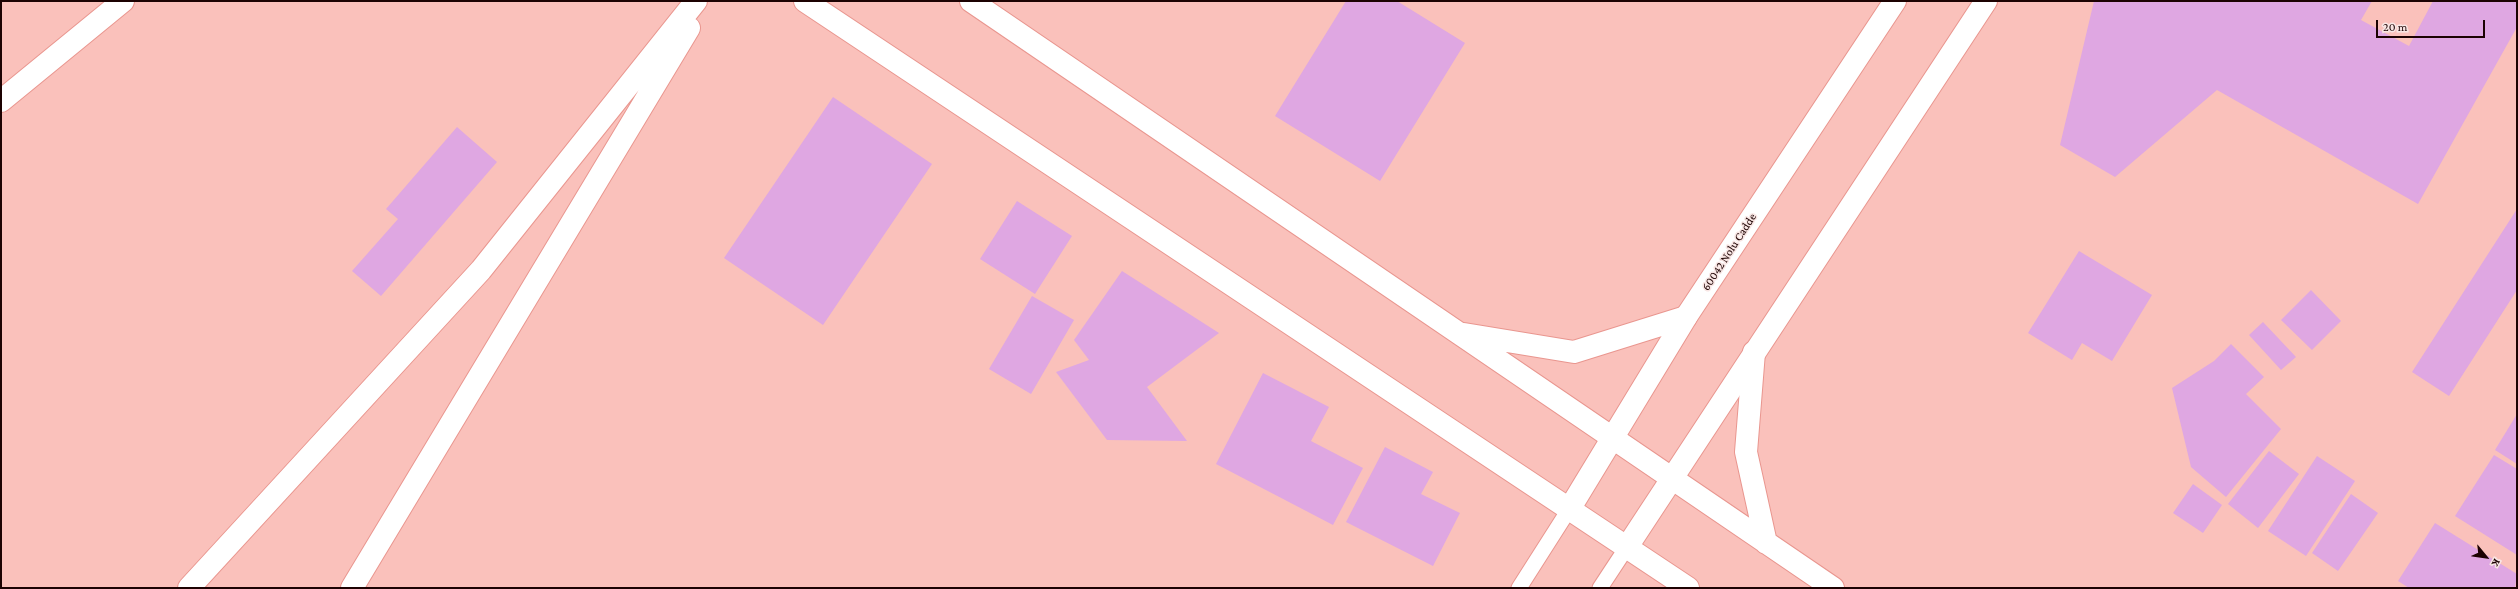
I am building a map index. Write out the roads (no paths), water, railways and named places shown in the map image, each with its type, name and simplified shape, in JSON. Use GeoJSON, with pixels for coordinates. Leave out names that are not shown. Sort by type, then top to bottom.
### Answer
{"type":"FeatureCollection","features":[{"type":"Feature","properties":{"kind":"street"},"geometry":{"type":"LineString","coordinates":[[1,101],[123,1]]}},
{"type":"Feature","properties":{"kind":"street"},"geometry":{"type":"LineString","coordinates":[[189,588],[481,270],[696,1]]}},
{"type":"Feature","properties":{"kind":"street"},"geometry":{"type":"LineString","coordinates":[[352,588],[705,1]]}},
{"type":"Feature","properties":{"kind":"street"},"geometry":{"type":"LineString","coordinates":[[805,1],[1570,508],[1688,588]]}},
{"type":"Feature","properties":{"kind":"street"},"geometry":{"type":"LineString","coordinates":[[971,1],[1833,588]]}},
{"type":"Feature","properties":{"kind":"street","name":"60042 Nolu Cadde"},"geometry":{"type":"LineString","coordinates":[[1570,508],[1686,317],[1895,1]]}},
{"type":"Feature","properties":{"kind":"street"},"geometry":{"type":"LineString","coordinates":[[1627,546],[1986,1]]}},
{"type":"Feature","properties":{"kind":"street"},"geometry":{"type":"LineString","coordinates":[[1458,334],[1574,352],[1686,317]]}},
{"type":"Feature","properties":{"kind":"street"},"geometry":{"type":"LineString","coordinates":[[1754,352],[1746,452],[1766,543]]}},
{"type":"Feature","properties":{"kind":"lane"},"geometry":{"type":"LineString","coordinates":[[1519,588],[1570,508]]}},
{"type":"Feature","properties":{"kind":"lane"},"geometry":{"type":"LineString","coordinates":[[1600,588],[1627,546]]}}]}
